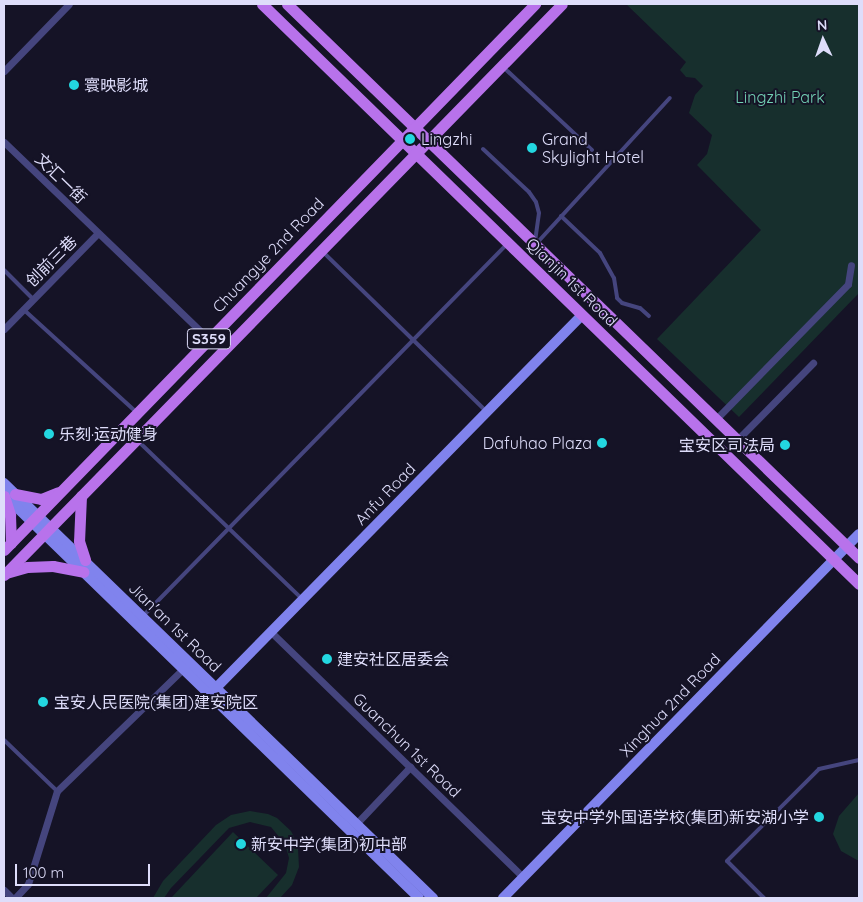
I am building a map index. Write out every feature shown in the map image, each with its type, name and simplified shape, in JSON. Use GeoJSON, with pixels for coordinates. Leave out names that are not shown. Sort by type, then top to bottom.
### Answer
{"type":"FeatureCollection","features":[{"type":"Feature","properties":{"kind":"main road","name":"Qianjin 1st Road"},"geometry":{"type":"LineString","coordinates":[[262,4],[859,584]]}},
{"type":"Feature","properties":{"kind":"main road","name":"Qianjin 1st Road"},"geometry":{"type":"LineString","coordinates":[[287,4],[859,558]]}},
{"type":"Feature","properties":{"kind":"main road","name":"Chuangye 2nd Road"},"geometry":{"type":"LineString","coordinates":[[7,546],[535,4]]}},
{"type":"Feature","properties":{"kind":"main road","name":"S359"},"geometry":{"type":"LineString","coordinates":[[4,575],[562,4]]}},
{"type":"Feature","properties":{"kind":"main road"},"geometry":{"type":"LineString","coordinates":[[519,254],[518,248],[520,243],[525,240],[534,243]]}},
{"type":"Feature","properties":{"kind":"main road","name":"Anfu Road"},"geometry":{"type":"LineString","coordinates":[[213,692],[582,314]]}},
{"type":"Feature","properties":{"kind":"main road","name":"Jian'an 1st Road"},"geometry":{"type":"LineString","coordinates":[[4,483],[7,495],[84,566],[186,665],[419,898]]}},
{"type":"Feature","properties":{"kind":"main road"},"geometry":{"type":"LineString","coordinates":[[7,546],[10,515],[7,495],[41,498],[62,490]]}},
{"type":"Feature","properties":{"kind":"main road"},"geometry":{"type":"LineString","coordinates":[[4,575],[27,567],[84,566],[79,541],[81,496]]}},
{"type":"Feature","properties":{"kind":"main road","name":"Xinghua 2nd Road"},"geometry":{"type":"LineString","coordinates":[[502,898],[846,545],[859,534]]}},
{"type":"Feature","properties":{"kind":"main road","name":"Jian'an 1st Road"},"geometry":{"type":"LineString","coordinates":[[84,566],[142,616],[186,665]]}},
{"type":"Feature","properties":{"kind":"main road","name":"Jian'an 1st Road"},"geometry":{"type":"LineString","coordinates":[[213,692],[433,898]]}},
{"type":"Feature","properties":{"kind":"street"},"geometry":{"type":"LineString","coordinates":[[4,70],[69,4]]}},
{"type":"Feature","properties":{"kind":"street","name":"文汇一街"},"geometry":{"type":"LineString","coordinates":[[4,142],[209,339]]}},
{"type":"Feature","properties":{"kind":"street","name":"创前三巷"},"geometry":{"type":"LineString","coordinates":[[4,329],[98,233]]}},
{"type":"Feature","properties":{"kind":"street"},"geometry":{"type":"LineString","coordinates":[[716,418],[848,284],[851,265]]}},
{"type":"Feature","properties":{"kind":"street"},"geometry":{"type":"LineString","coordinates":[[738,439],[813,363]]}},
{"type":"Feature","properties":{"kind":"street","name":"Guanchun 1st Road"},"geometry":{"type":"LineString","coordinates":[[271,632],[524,877]]}},
{"type":"Feature","properties":{"kind":"street"},"geometry":{"type":"LineString","coordinates":[[4,890],[13,898],[28,884],[57,791],[186,665]]}},
{"type":"Feature","properties":{"kind":"street"},"geometry":{"type":"LineString","coordinates":[[356,824],[410,767]]}},
{"type":"Feature","properties":{"kind":"lane"},"geometry":{"type":"LineString","coordinates":[[502,65],[592,150]]}},
{"type":"Feature","properties":{"kind":"lane"},"geometry":{"type":"LineString","coordinates":[[534,243],[670,98]]}},
{"type":"Feature","properties":{"kind":"lane"},"geometry":{"type":"LineString","coordinates":[[483,149],[529,192],[536,202],[539,213],[534,243]]}},
{"type":"Feature","properties":{"kind":"lane"},"geometry":{"type":"LineString","coordinates":[[560,216],[600,253],[614,278],[617,298],[622,303],[640,308],[649,316]]}},
{"type":"Feature","properties":{"kind":"lane"},"geometry":{"type":"LineString","coordinates":[[142,616],[508,243]]}},
{"type":"Feature","properties":{"kind":"lane"},"geometry":{"type":"LineString","coordinates":[[321,250],[487,411]]}},
{"type":"Feature","properties":{"kind":"lane"},"geometry":{"type":"LineString","coordinates":[[4,270],[33,299]]}},
{"type":"Feature","properties":{"kind":"lane"},"geometry":{"type":"LineString","coordinates":[[24,309],[137,413]]}},
{"type":"Feature","properties":{"kind":"lane"},"geometry":{"type":"LineString","coordinates":[[136,439],[302,600]]}},
{"type":"Feature","properties":{"kind":"lane"},"geometry":{"type":"LineString","coordinates":[[4,740],[57,791]]}},
{"type":"Feature","properties":{"kind":"lane"},"geometry":{"type":"LineString","coordinates":[[764,898],[727,861],[819,769],[859,760]]}},
{"type":"Feature","properties":{"kind":"green space","name":"Lingzhi Park"},"geometry":{"type":"Polygon","coordinates":[[[626,4],[859,4],[859,293],[739,417],[657,339],[761,230],[697,165],[707,154],[712,135],[689,113],[695,95],[703,86],[695,78],[686,77],[680,70],[686,62],[626,4]]]}},
{"type":"Feature","properties":{"kind":"green space"},"geometry":{"type":"Polygon","coordinates":[[[859,793],[859,860],[857,860],[841,851],[833,834],[839,816],[859,793]]]}},
{"type":"Feature","properties":{"kind":"green space"},"geometry":{"type":"Polygon","coordinates":[[[250,811],[268,814],[277,818],[291,831],[295,839],[298,849],[299,867],[292,885],[280,898],[266,898],[286,873],[289,858],[285,844],[271,827],[250,822],[229,828],[171,888],[164,898],[153,898],[163,881],[216,825],[231,815],[250,811]]]}},
{"type":"Feature","properties":{"kind":"green space"},"geometry":{"type":"Polygon","coordinates":[[[233,832],[278,875],[256,898],[171,898],[233,832]]]}},
{"type":"Feature","properties":{"kind":"place","name":"寰映影城"},"geometry":{"type":"Point","coordinates":[74,85]}},
{"type":"Feature","properties":{"kind":"place","name":"Lingzhi"},"geometry":{"type":"Point","coordinates":[410,139]}},
{"type":"Feature","properties":{"kind":"place","name":"Grand Skylight Hotel"},"geometry":{"type":"Point","coordinates":[532,148]}},
{"type":"Feature","properties":{"kind":"place","name":"乐刻·运动健身"},"geometry":{"type":"Point","coordinates":[49,434]}},
{"type":"Feature","properties":{"kind":"place","name":"Dafuhao Plaza"},"geometry":{"type":"Point","coordinates":[602,443]}},
{"type":"Feature","properties":{"kind":"place","name":"宝安区司法局"},"geometry":{"type":"Point","coordinates":[785,445]}},
{"type":"Feature","properties":{"kind":"place","name":"建安社区居委会"},"geometry":{"type":"Point","coordinates":[327,659]}},
{"type":"Feature","properties":{"kind":"place","name":"宝安人民医院(集团)建安院区"},"geometry":{"type":"Point","coordinates":[43,702]}},
{"type":"Feature","properties":{"kind":"place","name":"宝安中学外国语学校(集团)新安湖小学"},"geometry":{"type":"Point","coordinates":[819,817]}},
{"type":"Feature","properties":{"kind":"place","name":"新安中学(集团)初中部"},"geometry":{"type":"Point","coordinates":[241,844]}}]}
